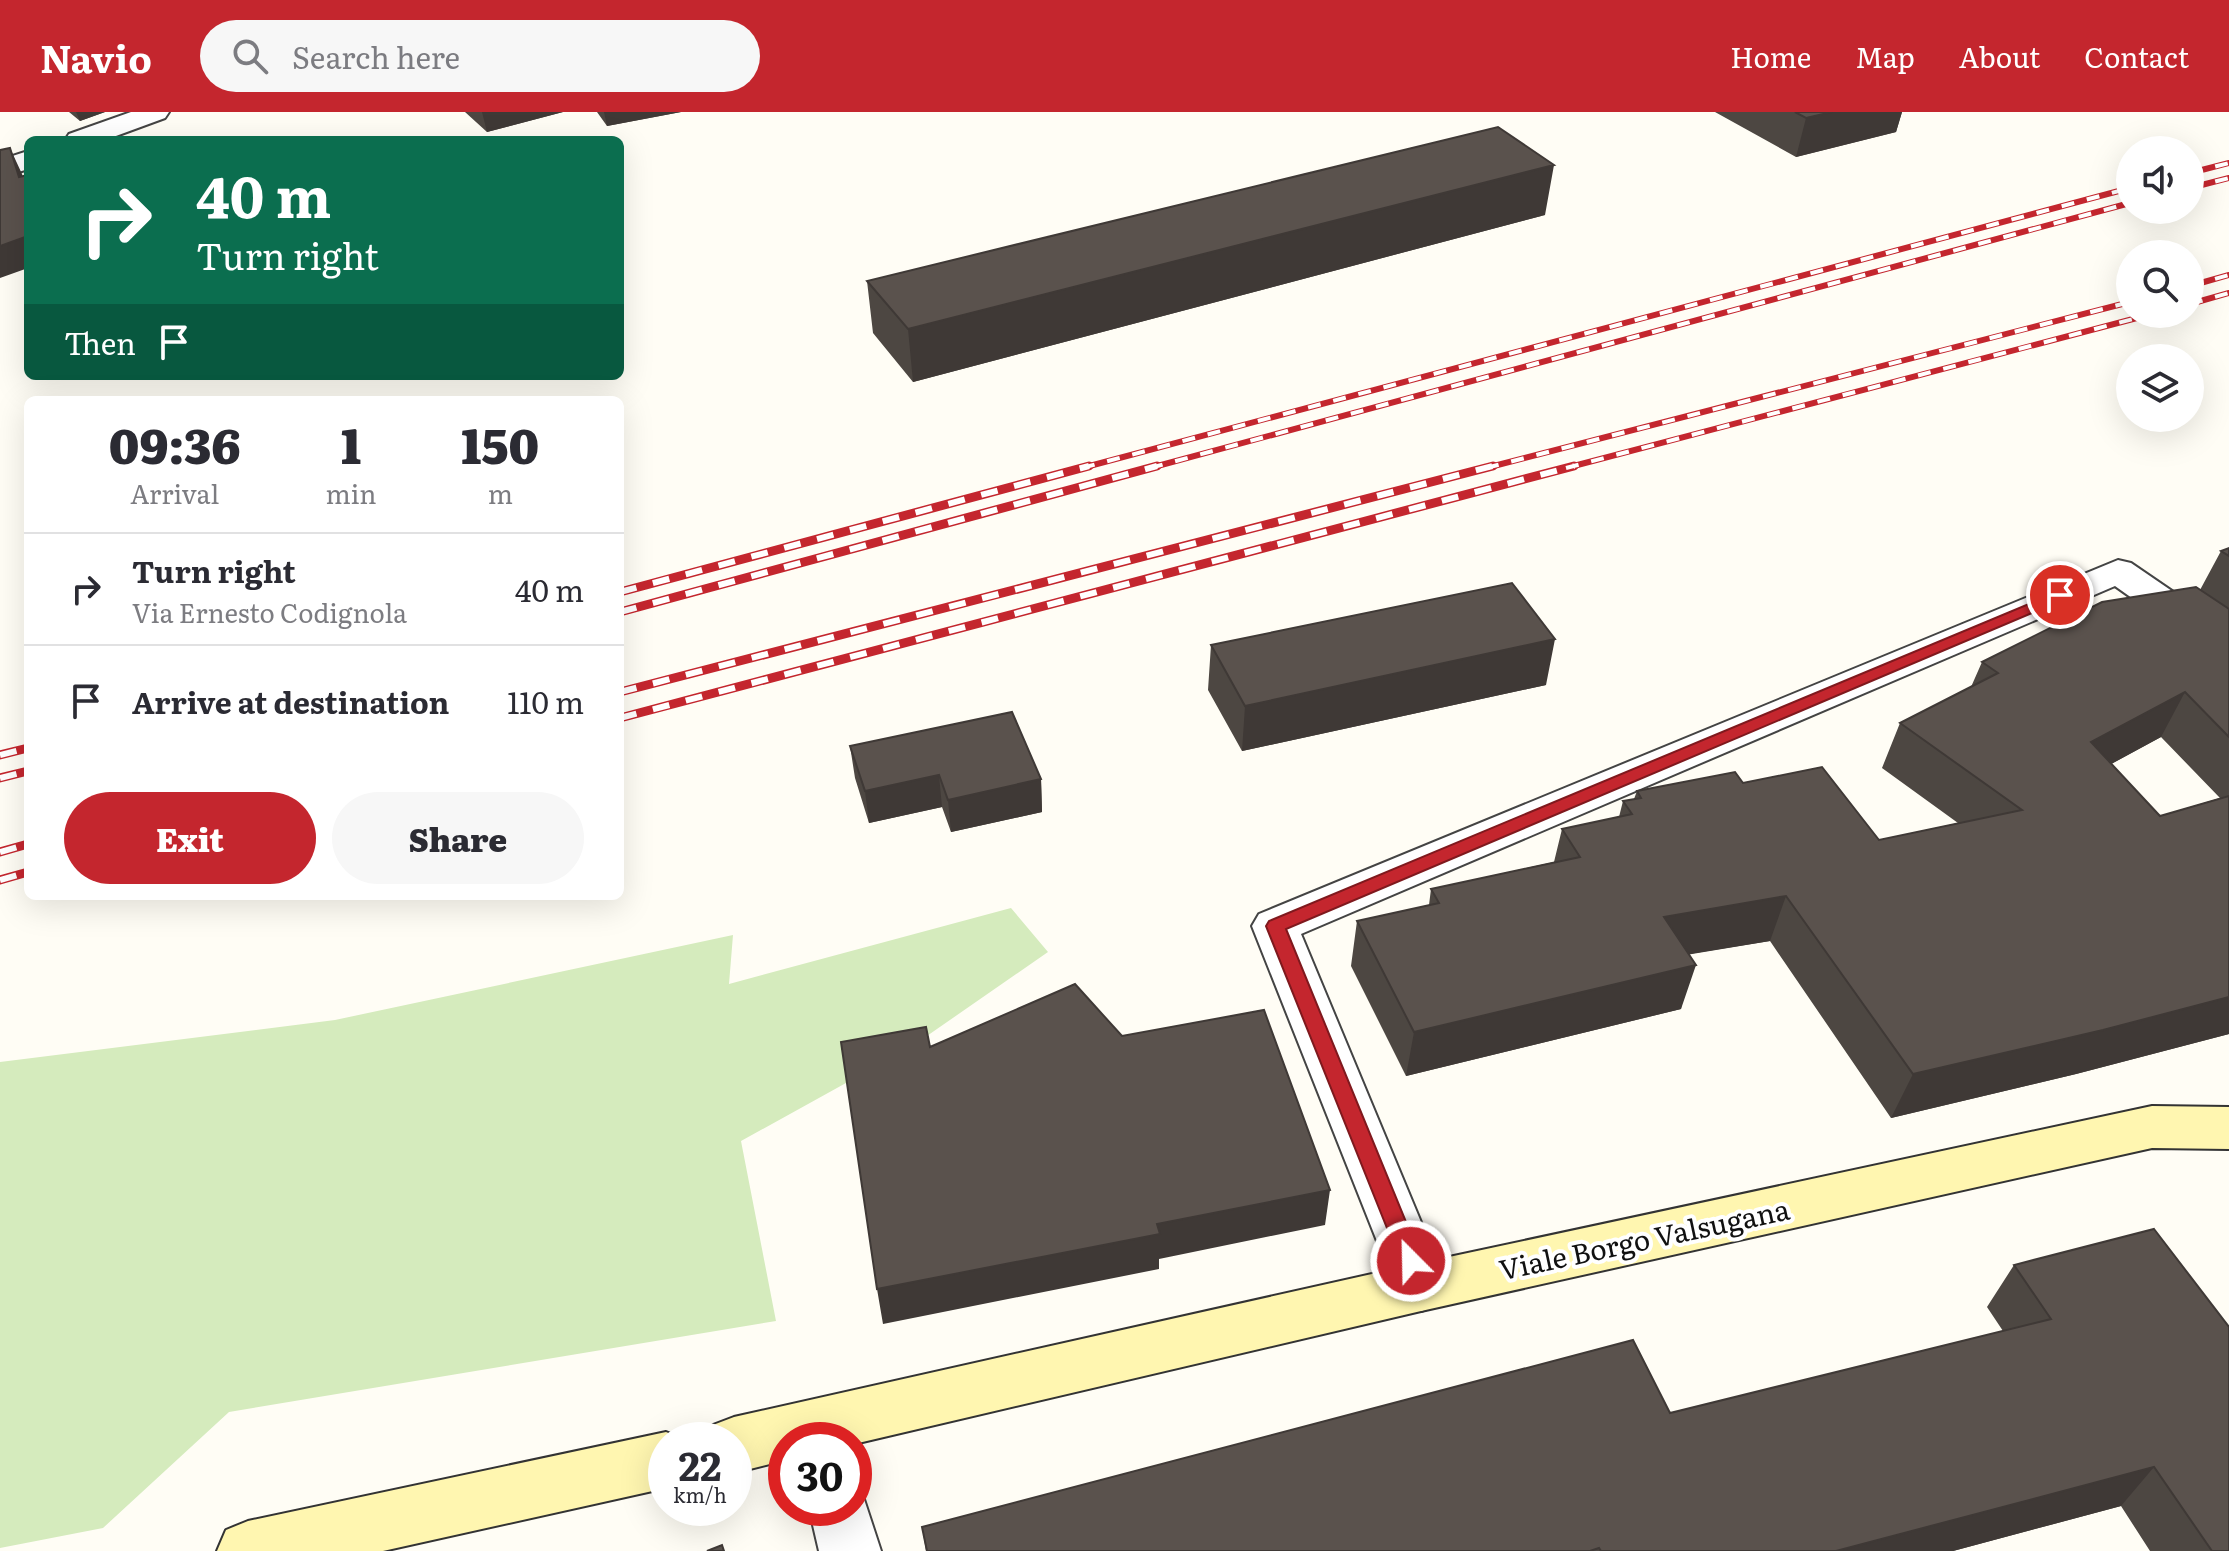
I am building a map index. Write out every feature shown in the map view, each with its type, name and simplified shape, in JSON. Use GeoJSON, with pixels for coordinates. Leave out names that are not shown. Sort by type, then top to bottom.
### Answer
{"type":"FeatureCollection","features":[{"type":"Feature","properties":{"kind":"main road","name":"Viale Borgo Valsugana"},"geometry":{"type":"LineString","coordinates":[[872,1423],[1421,1287],[2152,1127],[2229,1128]]}},
{"type":"Feature","properties":{"kind":"main road"},"geometry":{"type":"LineString","coordinates":[[248,1551],[648,1464]]}},
{"type":"Feature","properties":{"kind":"street"},"geometry":{"type":"LineString","coordinates":[[90,136],[156,112]]}},
{"type":"Feature","properties":{"kind":"street"},"geometry":{"type":"LineString","coordinates":[[0,170],[24,161]]}},
{"type":"Feature","properties":{"kind":"street"},"geometry":{"type":"LineString","coordinates":[[1421,1287],[1275,926],[2118,571],[2229,648]]}},
{"type":"Feature","properties":{"kind":"street"},"geometry":{"type":"LineString","coordinates":[[844,1526],[850,1551]]}},
{"type":"Feature","properties":{"kind":"green space"},"geometry":{"type":"Polygon","coordinates":[[[1011,908],[1048,952],[911,1047],[741,1141],[776,1321],[229,1412],[103,1528],[0,1548],[0,1062],[335,1020],[733,935],[729,984],[1011,908]]]}},
{"type":"Feature","properties":{"kind":"building"},"geometry":{"type":"Polygon","coordinates":[[[1795,112],[1832,112],[1806,118],[1795,112]]]}},
{"type":"Feature","properties":{"kind":"building"},"geometry":{"type":"Polygon","coordinates":[[[1498,127],[1554,165],[908,329],[867,281],[1498,127]]]}},
{"type":"Feature","properties":{"kind":"building"},"geometry":{"type":"Polygon","coordinates":[[[10,148],[19,177],[24,176],[24,237],[0,246],[0,150],[10,148]]]}},
{"type":"Feature","properties":{"kind":"building"},"geometry":{"type":"Polygon","coordinates":[[[1512,583],[1555,639],[1245,706],[1211,645],[1512,583]]]}},
{"type":"Feature","properties":{"kind":"building"},"geometry":{"type":"Polygon","coordinates":[[[2196,587],[2229,609],[2229,737],[2185,692],[2091,742],[2160,816],[2229,796],[2229,997],[1913,1074],[1786,896],[1664,917],[1696,965],[1414,1032],[1357,921],[1439,903],[1431,889],[1580,857],[1562,829],[1632,814],[1623,801],[1641,798],[1637,791],[1735,772],[1743,783],[1822,767],[1879,840],[2022,810],[1900,723],[1998,673],[1982,662],[2102,602],[2196,587]]]}},
{"type":"Feature","properties":{"kind":"building"},"geometry":{"type":"Polygon","coordinates":[[[1012,712],[1041,779],[948,800],[939,775],[865,791],[850,746],[1012,712]]]}},
{"type":"Feature","properties":{"kind":"building"},"geometry":{"type":"Polygon","coordinates":[[[1075,984],[1122,1036],[1264,1010],[1330,1190],[1157,1224],[1160,1234],[877,1289],[841,1042],[926,1027],[930,1047],[1075,984]]]}},
{"type":"Feature","properties":{"kind":"building"},"geometry":{"type":"Polygon","coordinates":[[[2154,1229],[2229,1327],[2229,1551],[2212,1551],[2154,1467],[1836,1551],[1601,1551],[1599,1548],[1590,1551],[927,1551],[922,1527],[1633,1340],[1670,1413],[2051,1319],[2014,1265],[2154,1229]]]}},
{"type":"Feature","properties":{"kind":"building"},"geometry":{"type":"Polygon","coordinates":[[[722,1545],[724,1551],[707,1551],[722,1545]]]}},
{"type":"Feature","properties":{"kind":"railway"},"geometry":{"type":"LineString","coordinates":[[2204,169],[2229,163]]}},
{"type":"Feature","properties":{"kind":"railway"},"geometry":{"type":"LineString","coordinates":[[2204,184],[2229,178]]}},
{"type":"Feature","properties":{"kind":"railway"},"geometry":{"type":"LineString","coordinates":[[1082,468],[2116,192]]}},
{"type":"Feature","properties":{"kind":"railway"},"geometry":{"type":"LineString","coordinates":[[1150,468],[2116,207]]}},
{"type":"Feature","properties":{"kind":"railway"},"geometry":{"type":"LineString","coordinates":[[2204,282],[2229,275]]}},
{"type":"Feature","properties":{"kind":"railway"},"geometry":{"type":"LineString","coordinates":[[2204,300],[2229,293]]}},
{"type":"Feature","properties":{"kind":"railway"},"geometry":{"type":"LineString","coordinates":[[1486,468],[2116,306]]}},
{"type":"Feature","properties":{"kind":"railway"},"geometry":{"type":"LineString","coordinates":[[1566,468],[2116,323]]}},
{"type":"Feature","properties":{"kind":"railway"},"geometry":{"type":"LineString","coordinates":[[624,591],[1089,466]]}},
{"type":"Feature","properties":{"kind":"railway"},"geometry":{"type":"LineString","coordinates":[[624,611],[1157,466]]}},
{"type":"Feature","properties":{"kind":"railway"},"geometry":{"type":"LineString","coordinates":[[624,691],[1493,466]]}},
{"type":"Feature","properties":{"kind":"railway"},"geometry":{"type":"LineString","coordinates":[[624,717],[1574,466]]}},
{"type":"Feature","properties":{"kind":"railway"},"geometry":{"type":"LineString","coordinates":[[0,755],[24,749]]}},
{"type":"Feature","properties":{"kind":"railway"},"geometry":{"type":"LineString","coordinates":[[0,778],[24,772]]}},
{"type":"Feature","properties":{"kind":"railway"},"geometry":{"type":"LineString","coordinates":[[0,852],[24,845]]}},
{"type":"Feature","properties":{"kind":"railway"},"geometry":{"type":"LineString","coordinates":[[0,880],[24,873]]}},
{"type":"Feature","properties":{"kind":"route"},"geometry":{"type":"LineString","coordinates":[[1411,1261],[1275,926],[2060,595]]}}]}
